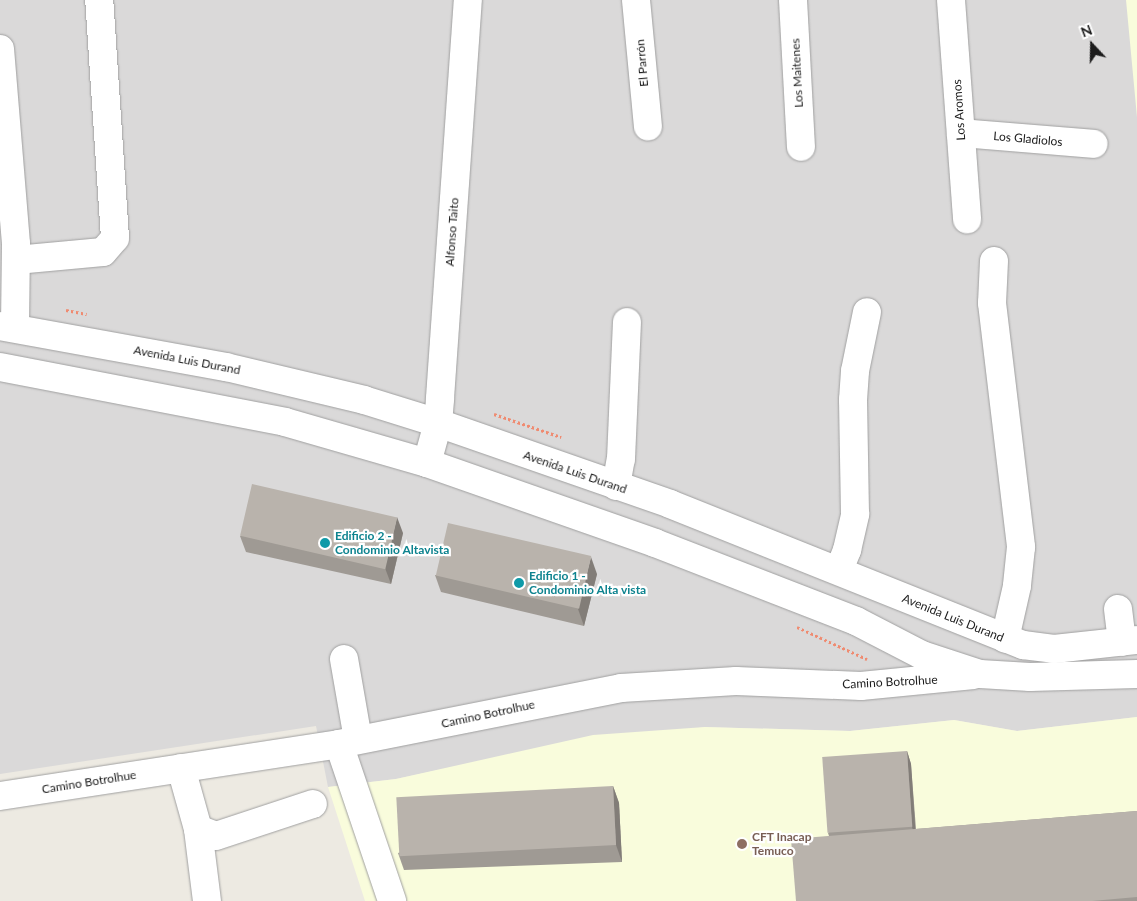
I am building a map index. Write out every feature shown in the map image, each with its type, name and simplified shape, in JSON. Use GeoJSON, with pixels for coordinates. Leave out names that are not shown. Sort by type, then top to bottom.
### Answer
{"type":"FeatureCollection","features":[{"type":"Feature","properties":{"kind":"street"},"geometry":{"type":"LineString","coordinates":[[16,260],[103,252],[115,238],[99,0]]}},
{"type":"Feature","properties":{"kind":"street","name":"Alfonso Taito"},"geometry":{"type":"LineString","coordinates":[[427,463],[438,423],[468,0]]}},
{"type":"Feature","properties":{"kind":"street","name":"El Parrón"},"geometry":{"type":"LineString","coordinates":[[636,0],[648,126]]}},
{"type":"Feature","properties":{"kind":"street","name":"Los Maitenes"},"geometry":{"type":"LineString","coordinates":[[793,0],[801,147]]}},
{"type":"Feature","properties":{"kind":"street","name":"Los Aromos"},"geometry":{"type":"LineString","coordinates":[[951,0],[967,219]]}},
{"type":"Feature","properties":{"kind":"street"},"geometry":{"type":"LineString","coordinates":[[0,49],[16,260],[8,327]]}},
{"type":"Feature","properties":{"kind":"street","name":"Los Gladiolos"},"geometry":{"type":"LineString","coordinates":[[961,133],[1094,144]]}},
{"type":"Feature","properties":{"kind":"street"},"geometry":{"type":"LineString","coordinates":[[994,261],[992,303],[1021,547],[1018,586],[1005,639]]}},
{"type":"Feature","properties":{"kind":"street"},"geometry":{"type":"LineString","coordinates":[[839,570],[855,514],[853,400],[860,341],[868,312]]}},
{"type":"Feature","properties":{"kind":"street"},"geometry":{"type":"LineString","coordinates":[[616,486],[621,459],[627,322]]}},
{"type":"Feature","properties":{"kind":"street","name":"Avenida Luis Durand"},"geometry":{"type":"LineString","coordinates":[[8,327],[278,378],[438,423],[616,486],[839,570],[1005,639],[1054,649],[1130,641]]}},
{"type":"Feature","properties":{"kind":"street"},"geometry":{"type":"LineString","coordinates":[[0,367],[286,422],[427,463],[655,543],[856,621],[922,655],[980,674],[1047,677],[1137,674]]}},
{"type":"Feature","properties":{"kind":"street"},"geometry":{"type":"LineString","coordinates":[[1118,609],[1130,641]]}},
{"type":"Feature","properties":{"kind":"street"},"geometry":{"type":"LineString","coordinates":[[344,659],[348,742],[392,901]]}},
{"type":"Feature","properties":{"kind":"street","name":"Camino Botrolhue"},"geometry":{"type":"LineString","coordinates":[[0,796],[348,742],[621,688],[736,681],[862,686],[928,682],[980,674]]}},
{"type":"Feature","properties":{"kind":"street"},"geometry":{"type":"LineString","coordinates":[[181,768],[198,829],[206,901]]}},
{"type":"Feature","properties":{"kind":"street"},"geometry":{"type":"LineString","coordinates":[[198,829],[216,836],[313,804]]}},
{"type":"Feature","properties":{"kind":"path"},"geometry":{"type":"LineString","coordinates":[[794,626],[873,662]]}},
{"type":"Feature","properties":{"kind":"shaded area"},"geometry":{"type":"Polygon","coordinates":[[[0,0],[1137,0],[1137,717],[1017,731],[954,720],[850,731],[705,727],[467,764],[396,779],[328,787],[316,726],[0,774],[0,0]]]}},
{"type":"Feature","properties":{"kind":"shaded area"},"geometry":{"type":"Polygon","coordinates":[[[1126,0],[1137,0],[1137,117],[1126,0]]]}},
{"type":"Feature","properties":{"kind":"shaded area","name":"CFT Inacap Temuco"},"geometry":{"type":"Polygon","coordinates":[[[1137,717],[1137,901],[365,901],[328,787],[396,779],[593,735],[705,727],[850,731],[954,720],[1017,731],[1137,717]]]}},
{"type":"Feature","properties":{"kind":"building","name":"Edificio 2 - Condominio Altavista"},"geometry":{"type":"Polygon","coordinates":[[[252,484],[397,518],[385,569],[240,536],[252,484]]]}},
{"type":"Feature","properties":{"kind":"building","name":"Edificio 1 - Condominio Alta vista"},"geometry":{"type":"Polygon","coordinates":[[[448,523],[591,556],[579,609],[436,576],[448,523]]]}},
{"type":"Feature","properties":{"kind":"building"},"geometry":{"type":"Polygon","coordinates":[[[907,751],[912,827],[828,833],[822,757],[907,751]]]}},
{"type":"Feature","properties":{"kind":"building"},"geometry":{"type":"Polygon","coordinates":[[[613,786],[616,845],[399,856],[396,797],[613,786]]]}},
{"type":"Feature","properties":{"kind":"building"},"geometry":{"type":"Polygon","coordinates":[[[1137,811],[1137,897],[1092,901],[796,901],[791,839],[1137,811]]]}},
{"type":"Feature","properties":{"kind":"place","name":"Edificio 2 - Condominio Altavista"},"geometry":{"type":"Point","coordinates":[325,543]}},
{"type":"Feature","properties":{"kind":"place","name":"Edificio 1 - Condominio Alta vista"},"geometry":{"type":"Point","coordinates":[519,583]}},
{"type":"Feature","properties":{"kind":"place","name":"CFT Inacap Temuco"},"geometry":{"type":"Point","coordinates":[742,844]}}]}
